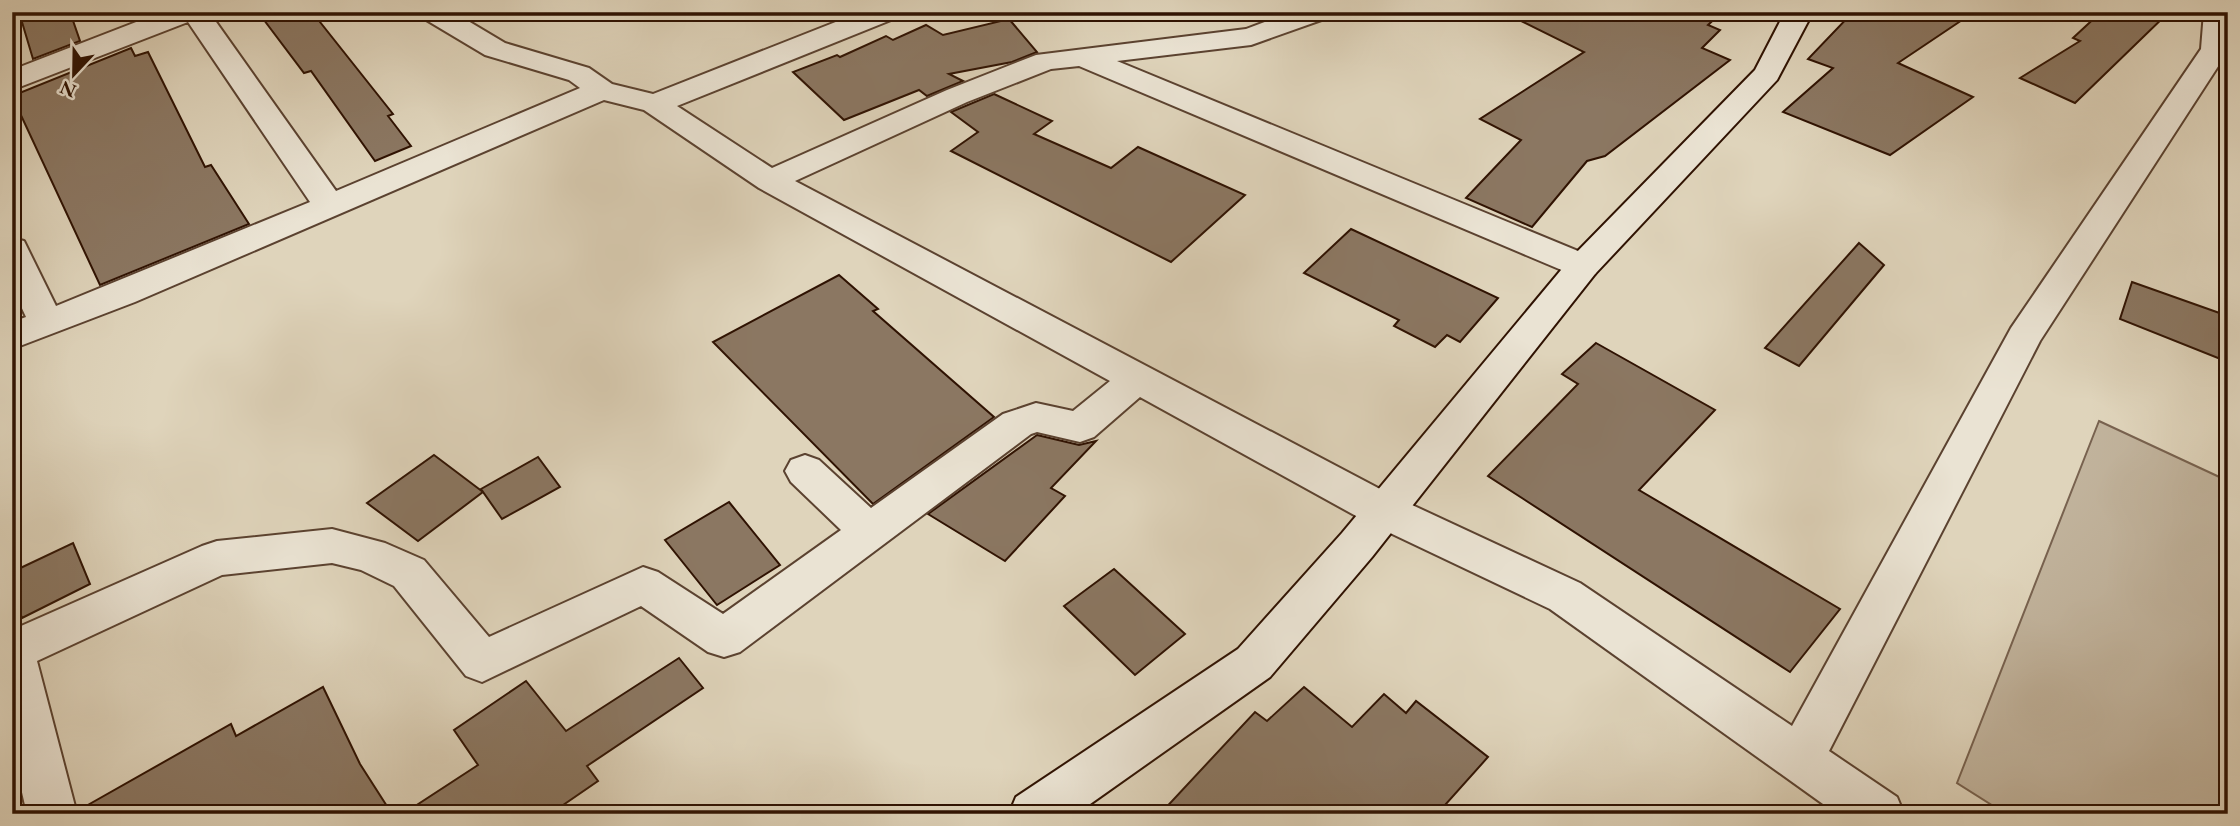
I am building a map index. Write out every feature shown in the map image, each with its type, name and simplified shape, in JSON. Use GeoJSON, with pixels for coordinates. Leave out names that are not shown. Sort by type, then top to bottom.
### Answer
{"type":"FeatureCollection","features":[{"type":"Feature","properties":{"kind":"street"},"geometry":{"type":"LineString","coordinates":[[12,82],[100,44],[189,12]]}},
{"type":"Feature","properties":{"kind":"street"},"geometry":{"type":"LineString","coordinates":[[195,12],[329,205]]}},
{"type":"Feature","properties":{"kind":"street"},"geometry":{"type":"LineString","coordinates":[[433,12],[495,49],[579,74],[602,90],[654,104],[770,181],[1382,510],[1565,596],[1879,814]]}},
{"type":"Feature","properties":{"kind":"street"},"geometry":{"type":"LineString","coordinates":[[654,104],[886,12]]}},
{"type":"Feature","properties":{"kind":"street"},"geometry":{"type":"LineString","coordinates":[[770,181],[957,96],[1046,61],[1085,59],[1251,37],[1317,12]]}},
{"type":"Feature","properties":{"kind":"street"},"geometry":{"type":"LineString","coordinates":[[1034,814],[1254,663],[1357,545],[1382,510],[1583,265],[1767,74],[1799,12]]}},
{"type":"Feature","properties":{"kind":"street"},"geometry":{"type":"LineString","coordinates":[[1800,758],[2024,337],[2214,49],[2218,12]]}},
{"type":"Feature","properties":{"kind":"street"},"geometry":{"type":"LineString","coordinates":[[1085,59],[1583,265]]}},
{"type":"Feature","properties":{"kind":"street"},"geometry":{"type":"LineString","coordinates":[[12,336],[123,294],[602,90]]}},
{"type":"Feature","properties":{"kind":"street"},"geometry":{"type":"LineString","coordinates":[[12,250],[46,322]]}},
{"type":"Feature","properties":{"kind":"street"},"geometry":{"type":"LineString","coordinates":[[52,814],[13,651],[217,558],[332,546],[370,555],[409,573],[482,662],[643,585],[724,638],[1017,424],[1036,417],[1080,427],[1138,378]]}},
{"type":"Feature","properties":{"kind":"street"},"geometry":{"type":"LineString","coordinates":[[804,471],[870,532]]}},
{"type":"Feature","properties":{"kind":"shaded area"},"geometry":{"type":"Polygon","coordinates":[[[2099,421],[2228,481],[2228,814],[2006,814],[1957,783],[2099,421]]]}},
{"type":"Feature","properties":{"kind":"building"},"geometry":{"type":"Polygon","coordinates":[[[19,12],[70,12],[80,41],[33,59],[19,12]]]}},
{"type":"Feature","properties":{"kind":"building"},"geometry":{"type":"Polygon","coordinates":[[[258,12],[312,12],[393,114],[388,116],[411,146],[375,161],[311,71],[304,73],[258,12]]]}},
{"type":"Feature","properties":{"kind":"building"},"geometry":{"type":"Polygon","coordinates":[[[1503,12],[1722,12],[1708,25],[1720,30],[1702,48],[1730,60],[1605,156],[1587,161],[1532,227],[1466,198],[1521,140],[1480,119],[1584,52],[1503,12]]]}},
{"type":"Feature","properties":{"kind":"building"},"geometry":{"type":"Polygon","coordinates":[[[1853,12],[1974,12],[1898,63],[1973,97],[1890,155],[1783,112],[1833,68],[1808,59],[1853,12]]]}},
{"type":"Feature","properties":{"kind":"building"},"geometry":{"type":"Polygon","coordinates":[[[2101,12],[2169,12],[2075,103],[2020,78],[2080,41],[2073,38],[2101,12]]]}},
{"type":"Feature","properties":{"kind":"building"},"geometry":{"type":"Polygon","coordinates":[[[1009,19],[1037,52],[1012,62],[949,74],[963,81],[927,96],[919,90],[844,120],[793,72],[837,55],[840,57],[886,36],[893,40],[926,25],[943,35],[1009,19]]]}},
{"type":"Feature","properties":{"kind":"building"},"geometry":{"type":"Polygon","coordinates":[[[131,48],[135,56],[148,52],[205,167],[211,165],[249,224],[100,285],[12,96],[131,48]]]}},
{"type":"Feature","properties":{"kind":"building"},"geometry":{"type":"Polygon","coordinates":[[[994,94],[1052,121],[1034,134],[1111,168],[1138,147],[1245,195],[1171,262],[951,151],[978,132],[951,112],[994,94]]]}},
{"type":"Feature","properties":{"kind":"building"},"geometry":{"type":"Polygon","coordinates":[[[1351,229],[1498,298],[1460,342],[1447,335],[1435,347],[1394,326],[1399,320],[1304,273],[1351,229]]]}},
{"type":"Feature","properties":{"kind":"building"},"geometry":{"type":"Polygon","coordinates":[[[1859,243],[1884,265],[1799,366],[1765,348],[1859,243]]]}},
{"type":"Feature","properties":{"kind":"building"},"geometry":{"type":"Polygon","coordinates":[[[839,275],[878,309],[873,311],[994,417],[873,504],[713,342],[839,275]]]}},
{"type":"Feature","properties":{"kind":"building"},"geometry":{"type":"Polygon","coordinates":[[[2132,282],[2228,316],[2228,362],[2120,319],[2132,282]]]}},
{"type":"Feature","properties":{"kind":"building"},"geometry":{"type":"Polygon","coordinates":[[[1596,343],[1715,410],[1639,490],[1840,609],[1790,672],[1488,476],[1578,384],[1562,374],[1596,343]]]}},
{"type":"Feature","properties":{"kind":"building"},"geometry":{"type":"Polygon","coordinates":[[[1037,435],[1079,445],[1096,441],[1051,488],[1065,496],[1005,561],[928,514],[1037,435]]]}},
{"type":"Feature","properties":{"kind":"building"},"geometry":{"type":"Polygon","coordinates":[[[434,455],[483,492],[418,541],[367,503],[434,455]]]}},
{"type":"Feature","properties":{"kind":"building"},"geometry":{"type":"Polygon","coordinates":[[[538,457],[560,487],[502,519],[481,489],[538,457]]]}},
{"type":"Feature","properties":{"kind":"building"},"geometry":{"type":"Polygon","coordinates":[[[729,502],[780,565],[717,605],[665,540],[729,502]]]}},
{"type":"Feature","properties":{"kind":"building"},"geometry":{"type":"Polygon","coordinates":[[[73,543],[90,584],[22,618],[12,589],[12,572],[73,543]]]}},
{"type":"Feature","properties":{"kind":"building"},"geometry":{"type":"Polygon","coordinates":[[[1114,569],[1185,634],[1135,675],[1064,606],[1114,569]]]}},
{"type":"Feature","properties":{"kind":"building"},"geometry":{"type":"Polygon","coordinates":[[[679,658],[703,688],[587,766],[598,781],[550,814],[403,814],[478,765],[454,730],[526,681],[566,731],[679,658]]]}},
{"type":"Feature","properties":{"kind":"building"},"geometry":{"type":"Polygon","coordinates":[[[323,687],[360,764],[392,814],[79,814],[79,810],[231,724],[236,736],[323,687]]]}},
{"type":"Feature","properties":{"kind":"building"},"geometry":{"type":"Polygon","coordinates":[[[1304,687],[1352,727],[1384,694],[1406,713],[1416,701],[1488,757],[1437,814],[1160,814],[1255,712],[1267,721],[1304,687]]]}}]}
